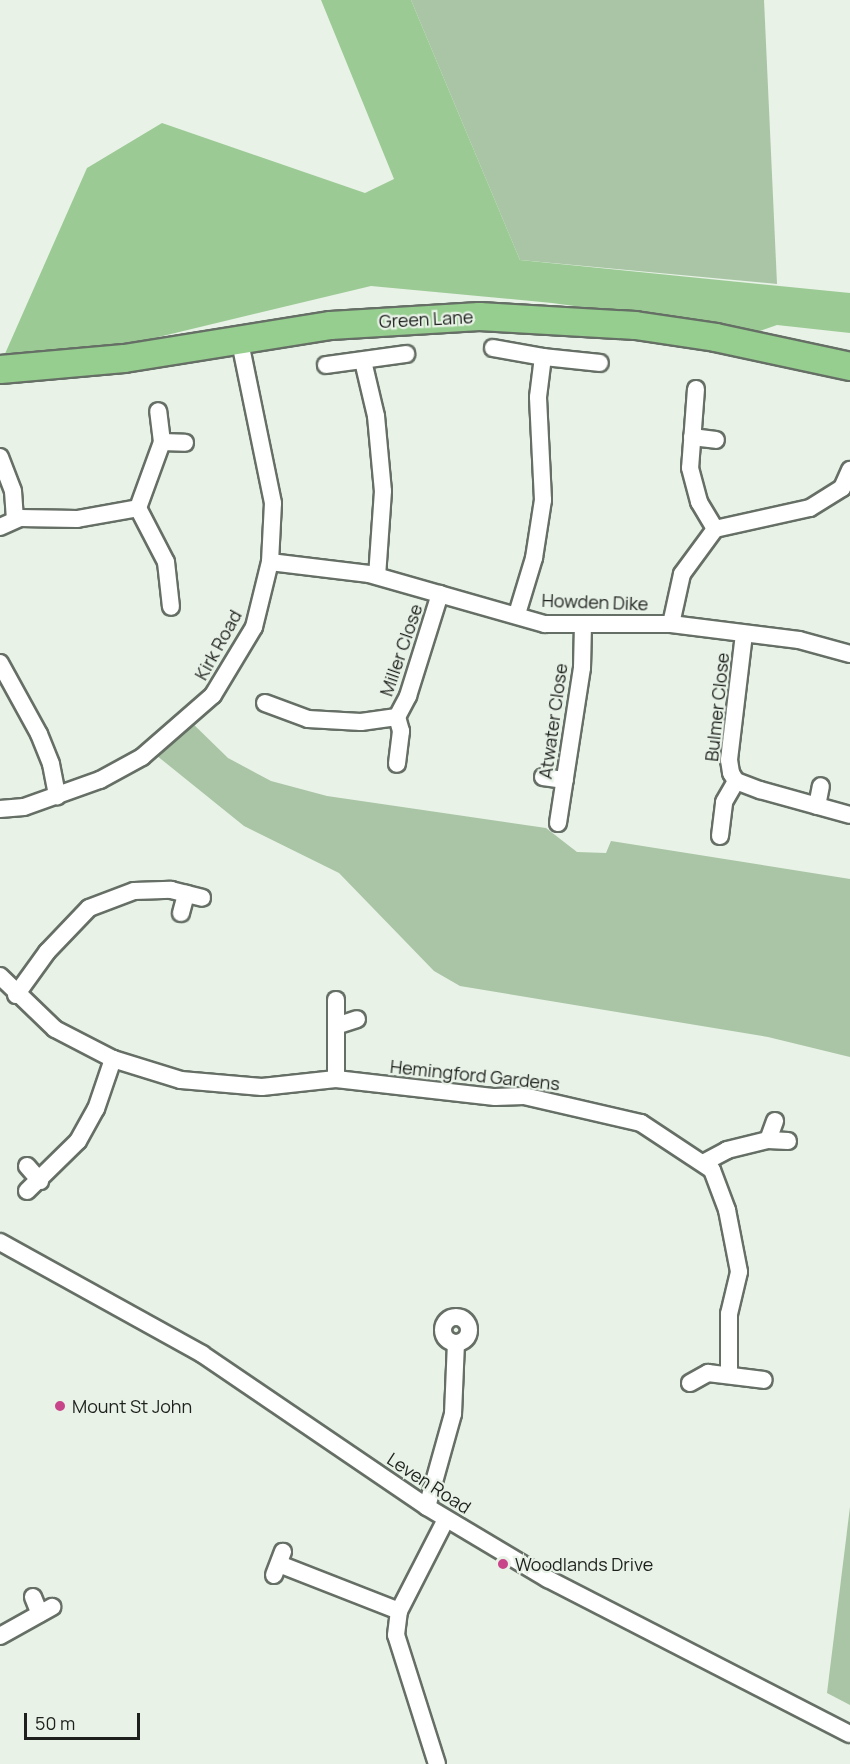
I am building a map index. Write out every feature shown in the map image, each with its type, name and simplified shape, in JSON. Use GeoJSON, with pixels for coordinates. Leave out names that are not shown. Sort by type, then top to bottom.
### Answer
{"type":"FeatureCollection","features":[{"type":"Feature","properties":{"kind":"main road","name":"Green Lane"},"geometry":{"type":"LineString","coordinates":[[0,369],[124,358],[239,337],[410,318],[550,318],[715,337],[850,366]]}},
{"type":"Feature","properties":{"kind":"street","name":"Kirk Road"},"geometry":{"type":"LineString","coordinates":[[0,809],[24,807],[57,796],[100,780],[142,757],[213,695],[254,627],[270,562],[273,503],[239,337]]}},
{"type":"Feature","properties":{"kind":"street"},"geometry":{"type":"LineString","coordinates":[[493,348],[543,357],[600,363]]}},
{"type":"Feature","properties":{"kind":"street"},"geometry":{"type":"LineString","coordinates":[[326,365],[406,354]]}},
{"type":"Feature","properties":{"kind":"street"},"geometry":{"type":"LineString","coordinates":[[517,614],[534,558],[543,500],[538,397],[543,357]]}},
{"type":"Feature","properties":{"kind":"street"},"geometry":{"type":"LineString","coordinates":[[363,361],[376,416],[383,491],[377,576]]}},
{"type":"Feature","properties":{"kind":"street"},"geometry":{"type":"LineString","coordinates":[[696,389],[690,468],[699,502],[715,529]]}},
{"type":"Feature","properties":{"kind":"street"},"geometry":{"type":"LineString","coordinates":[[158,411],[162,442],[138,508],[166,562],[171,607]]}},
{"type":"Feature","properties":{"kind":"street"},"geometry":{"type":"LineString","coordinates":[[692,437],[716,440]]}},
{"type":"Feature","properties":{"kind":"street"},"geometry":{"type":"LineString","coordinates":[[162,442],[185,443]]}},
{"type":"Feature","properties":{"kind":"street"},"geometry":{"type":"LineString","coordinates":[[0,457],[13,491],[8,523],[77,519],[138,508]]}},
{"type":"Feature","properties":{"kind":"street"},"geometry":{"type":"LineString","coordinates":[[671,624],[682,574],[715,529],[744,520],[789,516],[810,508],[846,492],[850,470]]}},
{"type":"Feature","properties":{"kind":"street","name":"Howden Dike"},"geometry":{"type":"LineString","coordinates":[[270,562],[377,576],[517,614],[545,624],[671,624],[799,640],[850,654]]}},
{"type":"Feature","properties":{"kind":"street","name":"Miller Close"},"geometry":{"type":"LineString","coordinates":[[397,764],[401,731],[397,717],[408,696],[440,594]]}},
{"type":"Feature","properties":{"kind":"street","name":"Atwater Close"},"geometry":{"type":"LineString","coordinates":[[558,823],[582,668],[583,624]]}},
{"type":"Feature","properties":{"kind":"street","name":"Bulmer Close"},"geometry":{"type":"LineString","coordinates":[[720,836],[724,802],[736,781],[729,760],[744,634]]}},
{"type":"Feature","properties":{"kind":"street"},"geometry":{"type":"LineString","coordinates":[[0,663],[39,734],[51,764],[57,796]]}},
{"type":"Feature","properties":{"kind":"street","name":"Miller Close"},"geometry":{"type":"LineString","coordinates":[[265,704],[308,719],[361,722],[397,717]]}},
{"type":"Feature","properties":{"kind":"street"},"geometry":{"type":"LineString","coordinates":[[543,777],[565,780]]}},
{"type":"Feature","properties":{"kind":"street","name":"Bulmer Close"},"geometry":{"type":"LineString","coordinates":[[736,781],[850,815]]}},
{"type":"Feature","properties":{"kind":"street"},"geometry":{"type":"LineString","coordinates":[[816,806],[821,786]]}},
{"type":"Feature","properties":{"kind":"street"},"geometry":{"type":"LineString","coordinates":[[16,995],[48,952],[89,908],[134,891],[171,890],[194,896],[181,913]]}},
{"type":"Feature","properties":{"kind":"street","name":"Hemingford Gardens"},"geometry":{"type":"LineString","coordinates":[[0,976],[16,995],[56,1029],[113,1059],[181,1080],[262,1087],[336,1079],[495,1097],[524,1096],[574,1105],[641,1123],[712,1170],[728,1210],[739,1272],[729,1314],[729,1375]]}},
{"type":"Feature","properties":{"kind":"street"},"geometry":{"type":"LineString","coordinates":[[336,1000],[336,1079]]}},
{"type":"Feature","properties":{"kind":"street"},"geometry":{"type":"LineString","coordinates":[[336,1026],[357,1019]]}},
{"type":"Feature","properties":{"kind":"street"},"geometry":{"type":"LineString","coordinates":[[27,1166],[33,1186],[78,1141],[96,1109],[113,1059]]}},
{"type":"Feature","properties":{"kind":"street"},"geometry":{"type":"LineString","coordinates":[[768,1140],[775,1121]]}},
{"type":"Feature","properties":{"kind":"street"},"geometry":{"type":"LineString","coordinates":[[703,1163],[727,1150],[768,1140],[788,1141]]}},
{"type":"Feature","properties":{"kind":"street","name":"Leven Road"},"geometry":{"type":"LineString","coordinates":[[0,1242],[202,1354],[446,1519],[548,1579],[850,1734]]}},
{"type":"Feature","properties":{"kind":"street"},"geometry":{"type":"LineString","coordinates":[[428,1507],[453,1414],[456,1343]]}},
{"type":"Feature","properties":{"kind":"street"},"geometry":{"type":"LineString","coordinates":[[690,1383],[708,1373],[764,1380]]}},
{"type":"Feature","properties":{"kind":"street"},"geometry":{"type":"LineString","coordinates":[[437,1764],[396,1635],[399,1611],[446,1519]]}},
{"type":"Feature","properties":{"kind":"street"},"geometry":{"type":"LineString","coordinates":[[279,1564],[399,1611]]}},
{"type":"Feature","properties":{"kind":"street"},"geometry":{"type":"LineString","coordinates":[[0,1635],[46,1611],[33,1597]]}},
{"type":"Feature","properties":{"kind":"green space"},"geometry":{"type":"Polygon","coordinates":[[[321,0],[411,0],[520,260],[850,293],[850,333],[777,325],[760,331],[552,303],[371,286],[142,341],[44,355],[4,356],[87,168],[162,123],[365,193],[394,179],[321,0]]]}},
{"type":"Feature","properties":{"kind":"green space"},"geometry":{"type":"Polygon","coordinates":[[[411,0],[764,0],[777,284],[520,260],[411,0]]]}},
{"type":"Feature","properties":{"kind":"green space"},"geometry":{"type":"Polygon","coordinates":[[[188,719],[228,758],[271,781],[327,796],[546,828],[577,852],[606,853],[611,841],[850,879],[850,1057],[768,1037],[460,986],[434,971],[339,873],[244,826],[151,751],[188,719]]]}},
{"type":"Feature","properties":{"kind":"green space"},"geometry":{"type":"Polygon","coordinates":[[[850,1507],[850,1705],[827,1693],[850,1507]]]}},
{"type":"Feature","properties":{"kind":"place","name":"Mount St John"},"geometry":{"type":"Point","coordinates":[60,1406]}},
{"type":"Feature","properties":{"kind":"place","name":"Woodlands Drive"},"geometry":{"type":"Point","coordinates":[503,1564]}}]}
